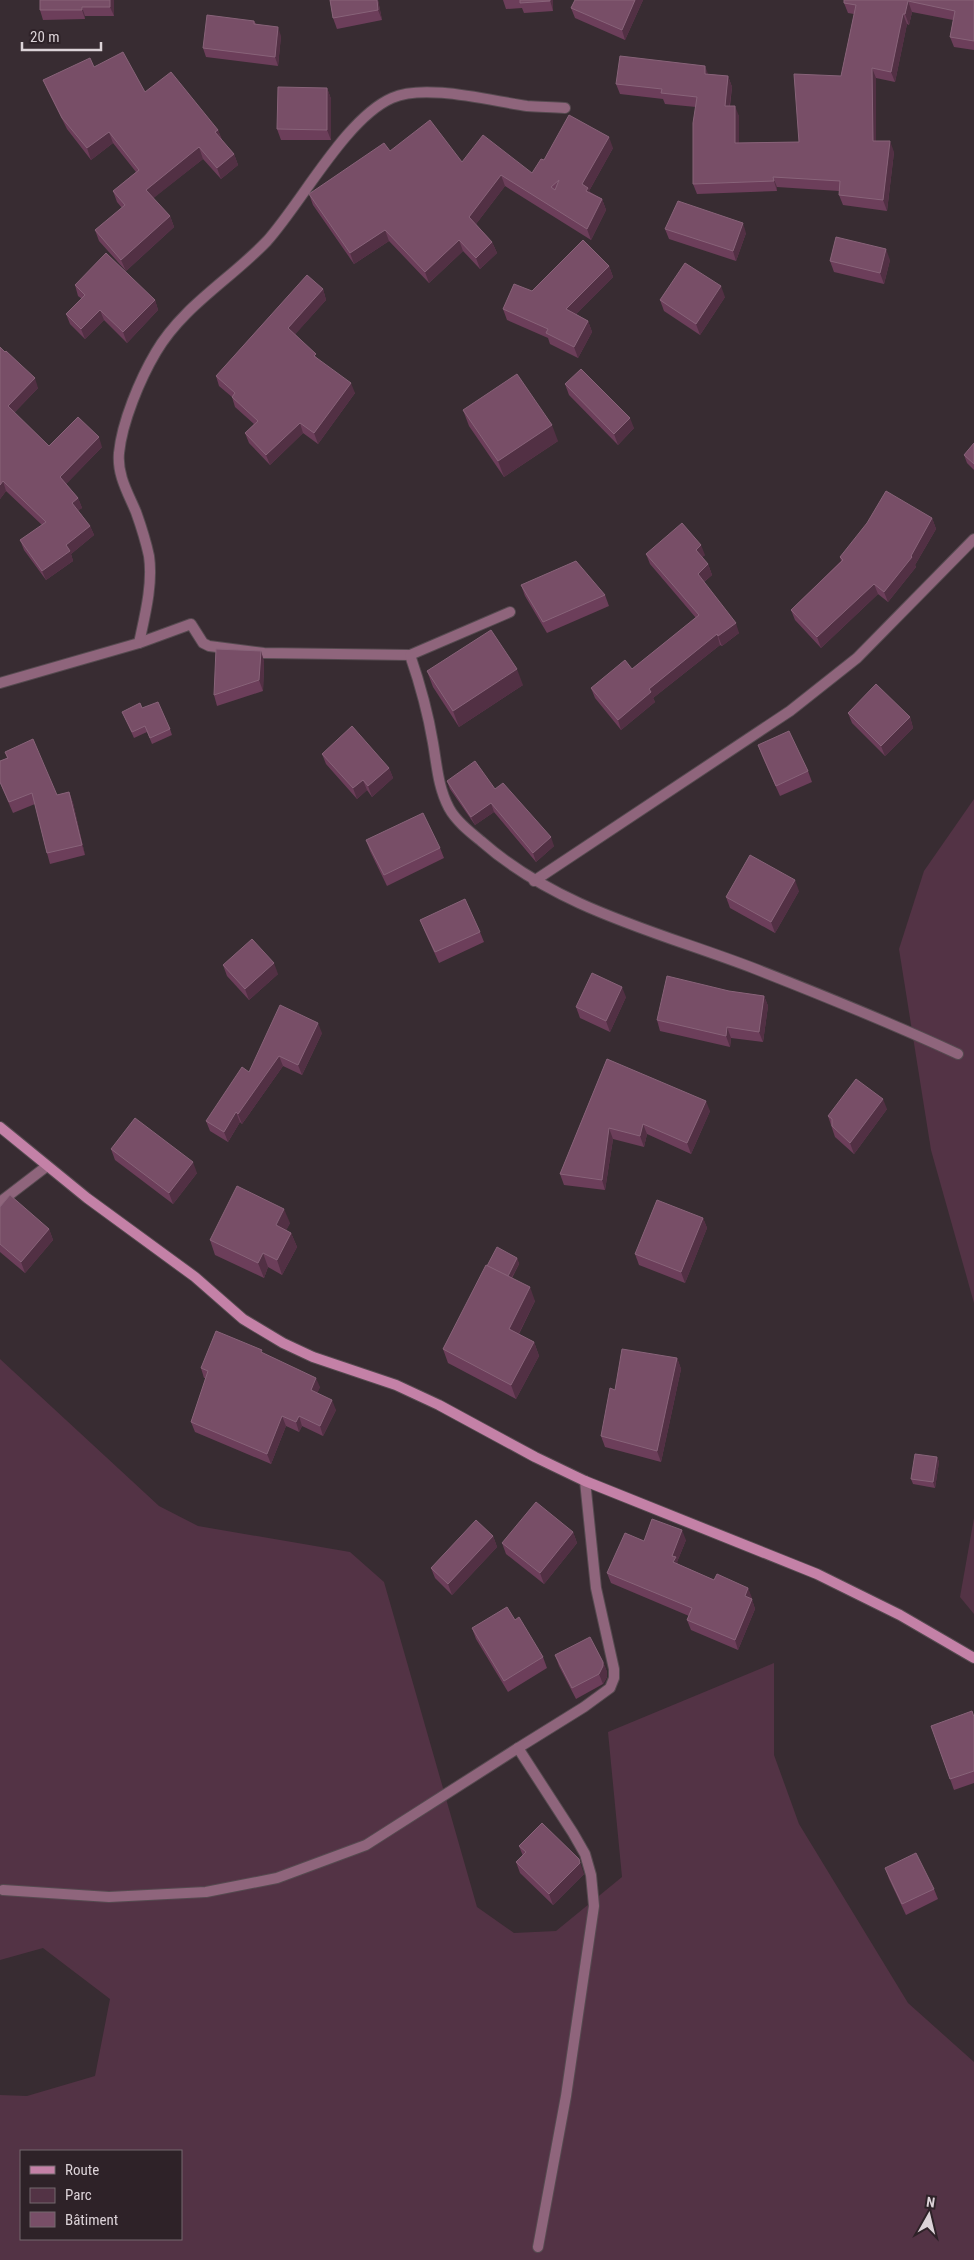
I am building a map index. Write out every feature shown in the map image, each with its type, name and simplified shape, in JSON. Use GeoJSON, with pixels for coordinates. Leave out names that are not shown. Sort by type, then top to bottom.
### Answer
{"type":"FeatureCollection","features":[{"type":"Feature","properties":{"kind":"street"},"geometry":{"type":"LineString","coordinates":[[139,643],[149,581],[149,557],[136,513],[120,474],[118,454],[123,431],[142,380],[156,352],[184,313],[229,277],[267,240],[348,136],[371,111],[391,98],[405,93],[427,92],[528,106],[565,108]]}},
{"type":"Feature","properties":{"kind":"street"},"geometry":{"type":"LineString","coordinates":[[534,881],[790,711],[857,658],[974,539]]}},
{"type":"Feature","properties":{"kind":"street"},"geometry":{"type":"LineString","coordinates":[[0,683],[139,643],[191,624],[203,643],[237,650],[264,653],[410,655],[510,612]]}},
{"type":"Feature","properties":{"kind":"street"},"geometry":{"type":"LineString","coordinates":[[410,655],[422,691],[433,742],[438,780],[450,810],[469,831],[502,860],[534,881],[614,920],[730,959],[818,993],[890,1022],[958,1054]]}},
{"type":"Feature","properties":{"kind":"street"},"geometry":{"type":"LineString","coordinates":[[0,1126],[47,1166],[124,1226],[195,1277],[243,1319],[258,1329],[312,1357],[388,1382],[439,1405],[535,1457],[585,1481],[817,1574],[900,1615],[974,1658]]}},
{"type":"Feature","properties":{"kind":"street"},"geometry":{"type":"LineString","coordinates":[[0,1202],[47,1166]]}},
{"type":"Feature","properties":{"kind":"street"},"geometry":{"type":"LineString","coordinates":[[3,1890],[109,1897],[206,1892],[277,1878],[366,1845],[584,1707],[610,1688],[614,1678],[614,1669],[596,1588],[585,1481]]}},
{"type":"Feature","properties":{"kind":"street"},"geometry":{"type":"LineString","coordinates":[[518,1748],[574,1832],[585,1854],[591,1875],[594,1906],[566,2096],[538,2247]]}},
{"type":"Feature","properties":{"kind":"green space"},"geometry":{"type":"Polygon","coordinates":[[[974,799],[974,1303],[931,1150],[899,949],[924,871],[974,799]]]}},
{"type":"Feature","properties":{"kind":"green space"},"geometry":{"type":"Polygon","coordinates":[[[0,1359],[159,1506],[198,1526],[350,1552],[384,1582],[477,1907],[514,1933],[556,1931],[622,1877],[608,1732],[774,1663],[774,1755],[799,1824],[908,2003],[974,2062],[974,2260],[0,2260],[0,2095],[27,2096],[95,2076],[110,1999],[43,1948],[0,1960],[0,1359]]]}},
{"type":"Feature","properties":{"kind":"green space"},"geometry":{"type":"Polygon","coordinates":[[[974,1518],[974,1614],[960,1597],[974,1518]]]}},
{"type":"Feature","properties":{"kind":"building"},"geometry":{"type":"Polygon","coordinates":[[[40,0],[110,0],[110,7],[82,7],[82,10],[40,10],[40,0]]]}},
{"type":"Feature","properties":{"kind":"building"},"geometry":{"type":"Polygon","coordinates":[[[330,0],[377,0],[378,10],[333,18],[330,0]]]}},
{"type":"Feature","properties":{"kind":"building"},"geometry":{"type":"Polygon","coordinates":[[[520,0],[550,0],[550,1],[520,3],[520,0]]]}},
{"type":"Feature","properties":{"kind":"building"},"geometry":{"type":"Polygon","coordinates":[[[575,0],[635,0],[622,30],[571,8],[575,0]]]}},
{"type":"Feature","properties":{"kind":"building"},"geometry":{"type":"Polygon","coordinates":[[[844,0],[974,0],[974,41],[950,37],[955,11],[908,1],[905,14],[903,14],[891,72],[872,68],[873,141],[890,141],[883,200],[839,195],[840,181],[773,177],[774,181],[693,184],[693,123],[697,97],[661,93],[662,89],[616,84],[620,56],[705,66],[705,74],[728,76],[725,106],[735,106],[735,143],[799,142],[794,74],[841,76],[856,5],[844,3],[844,0]]]}},
{"type":"Feature","properties":{"kind":"building"},"geometry":{"type":"Polygon","coordinates":[[[207,15],[254,21],[254,24],[278,27],[275,57],[203,48],[207,15]]]}},
{"type":"Feature","properties":{"kind":"building"},"geometry":{"type":"Polygon","coordinates":[[[123,52],[145,92],[171,72],[218,130],[215,132],[234,154],[217,168],[199,147],[146,190],[170,216],[121,260],[95,230],[125,205],[113,191],[139,170],[109,132],[87,148],[62,118],[43,80],[90,58],[94,67],[123,52]]]}},
{"type":"Feature","properties":{"kind":"building"},"geometry":{"type":"Polygon","coordinates":[[[278,87],[327,88],[327,130],[277,129],[278,87]]]}},
{"type":"Feature","properties":{"kind":"building"},"geometry":{"type":"Polygon","coordinates":[[[569,115],[609,137],[582,184],[588,188],[586,191],[602,199],[587,229],[501,175],[469,217],[492,242],[476,258],[459,240],[425,272],[385,230],[350,253],[309,194],[384,143],[390,151],[430,120],[462,162],[483,135],[532,173],[541,159],[544,160],[569,115]],[[559,180],[551,187],[555,190],[559,180]]]}},
{"type":"Feature","properties":{"kind":"building"},"geometry":{"type":"Polygon","coordinates":[[[678,201],[743,223],[733,251],[665,229],[678,201]]]}},
{"type":"Feature","properties":{"kind":"building"},"geometry":{"type":"Polygon","coordinates":[[[836,237],[886,249],[880,273],[830,261],[836,237]]]}},
{"type":"Feature","properties":{"kind":"building"},"geometry":{"type":"Polygon","coordinates":[[[583,240],[609,266],[566,309],[588,321],[574,347],[546,333],[548,329],[503,309],[514,284],[532,291],[583,240]]]}},
{"type":"Feature","properties":{"kind":"building"},"geometry":{"type":"Polygon","coordinates":[[[106,253],[155,300],[123,332],[100,310],[81,329],[66,314],[85,295],[75,285],[106,253]]]}},
{"type":"Feature","properties":{"kind":"building"},"geometry":{"type":"Polygon","coordinates":[[[685,263],[721,286],[696,324],[660,300],[685,263]]]}},
{"type":"Feature","properties":{"kind":"building"},"geometry":{"type":"Polygon","coordinates":[[[307,275],[323,289],[288,328],[316,354],[314,356],[351,383],[314,433],[300,423],[266,455],[245,433],[258,421],[232,397],[235,393],[216,376],[307,275]]]}},
{"type":"Feature","properties":{"kind":"building"},"geometry":{"type":"Polygon","coordinates":[[[0,347],[35,378],[8,406],[49,446],[78,417],[99,437],[60,477],[78,498],[72,503],[90,526],[66,545],[70,551],[42,571],[20,540],[46,522],[3,481],[0,485],[0,347]]]}},
{"type":"Feature","properties":{"kind":"building"},"geometry":{"type":"Polygon","coordinates":[[[581,369],[630,418],[614,434],[565,384],[581,369]]]}},
{"type":"Feature","properties":{"kind":"building"},"geometry":{"type":"Polygon","coordinates":[[[517,374],[552,425],[498,461],[463,410],[517,374]]]}},
{"type":"Feature","properties":{"kind":"building"},"geometry":{"type":"Polygon","coordinates":[[[974,443],[974,464],[964,455],[974,443]]]}},
{"type":"Feature","properties":{"kind":"building"},"geometry":{"type":"Polygon","coordinates":[[[886,491],[932,518],[912,557],[884,592],[874,584],[817,637],[791,610],[843,560],[840,557],[867,523],[886,491]]]}},
{"type":"Feature","properties":{"kind":"building"},"geometry":{"type":"Polygon","coordinates":[[[682,523],[701,545],[696,550],[708,564],[698,574],[736,623],[718,636],[717,634],[649,689],[651,692],[618,720],[591,688],[625,660],[632,669],[699,615],[646,554],[682,523]]]}},
{"type":"Feature","properties":{"kind":"building"},"geometry":{"type":"Polygon","coordinates":[[[576,561],[605,595],[543,622],[521,585],[576,561]]]}},
{"type":"Feature","properties":{"kind":"building"},"geometry":{"type":"Polygon","coordinates":[[[491,630],[517,669],[453,711],[427,671],[491,630]]]}},
{"type":"Feature","properties":{"kind":"building"},"geometry":{"type":"Polygon","coordinates":[[[216,649],[261,651],[259,680],[214,695],[216,649]]]}},
{"type":"Feature","properties":{"kind":"building"},"geometry":{"type":"Polygon","coordinates":[[[876,684],[910,717],[881,746],[848,713],[876,684]]]}},
{"type":"Feature","properties":{"kind":"building"},"geometry":{"type":"Polygon","coordinates":[[[158,702],[170,729],[150,738],[145,726],[132,732],[122,712],[140,703],[142,708],[158,702]]]}},
{"type":"Feature","properties":{"kind":"building"},"geometry":{"type":"Polygon","coordinates":[[[352,726],[389,768],[368,786],[363,780],[353,788],[322,754],[352,726]]]}},
{"type":"Feature","properties":{"kind":"building"},"geometry":{"type":"Polygon","coordinates":[[[789,731],[808,771],[776,786],[758,745],[789,731]]]}},
{"type":"Feature","properties":{"kind":"building"},"geometry":{"type":"Polygon","coordinates":[[[33,739],[57,795],[69,792],[82,845],[47,853],[32,793],[9,802],[0,782],[0,761],[8,758],[5,752],[33,739]]]}},
{"type":"Feature","properties":{"kind":"building"},"geometry":{"type":"Polygon","coordinates":[[[475,761],[495,789],[503,783],[551,837],[533,853],[491,803],[471,817],[447,781],[475,761]]]}},
{"type":"Feature","properties":{"kind":"building"},"geometry":{"type":"Polygon","coordinates":[[[423,813],[440,848],[384,875],[366,840],[423,813]]]}},
{"type":"Feature","properties":{"kind":"building"},"geometry":{"type":"Polygon","coordinates":[[[750,855],[795,880],[771,922],[726,897],[750,855]]]}},
{"type":"Feature","properties":{"kind":"building"},"geometry":{"type":"Polygon","coordinates":[[[465,899],[480,932],[435,952],[420,920],[465,899]]]}},
{"type":"Feature","properties":{"kind":"building"},"geometry":{"type":"Polygon","coordinates":[[[252,939],[274,963],[245,989],[223,965],[252,939]]]}},
{"type":"Feature","properties":{"kind":"building"},"geometry":{"type":"Polygon","coordinates":[[[592,973],[622,987],[606,1021],[576,1007],[592,973]]]}},
{"type":"Feature","properties":{"kind":"building"},"geometry":{"type":"Polygon","coordinates":[[[667,976],[729,991],[764,996],[759,1032],[727,1027],[726,1036],[657,1020],[667,976]]]}},
{"type":"Feature","properties":{"kind":"building"},"geometry":{"type":"Polygon","coordinates":[[[280,1005],[318,1023],[298,1065],[279,1056],[238,1114],[236,1112],[224,1132],[206,1121],[242,1067],[249,1072],[280,1005]]]}},
{"type":"Feature","properties":{"kind":"building"},"geometry":{"type":"Polygon","coordinates":[[[607,1059],[706,1101],[687,1143],[643,1124],[640,1136],[609,1128],[602,1180],[560,1174],[607,1059]]]}},
{"type":"Feature","properties":{"kind":"building"},"geometry":{"type":"Polygon","coordinates":[[[856,1079],[883,1099],[850,1143],[832,1126],[832,1119],[828,1116],[856,1079]]]}},
{"type":"Feature","properties":{"kind":"building"},"geometry":{"type":"Polygon","coordinates":[[[135,1118],[193,1162],[169,1193],[111,1149],[135,1118]]]}},
{"type":"Feature","properties":{"kind":"building"},"geometry":{"type":"Polygon","coordinates":[[[237,1186],[284,1209],[276,1225],[291,1233],[277,1260],[263,1253],[258,1263],[210,1240],[237,1186]]]}},
{"type":"Feature","properties":{"kind":"building"},"geometry":{"type":"Polygon","coordinates":[[[10,1195],[49,1229],[21,1262],[0,1244],[0,1207],[10,1195]]]}},
{"type":"Feature","properties":{"kind":"building"},"geometry":{"type":"Polygon","coordinates":[[[657,1200],[703,1218],[681,1272],[635,1254],[657,1200]]]}},
{"type":"Feature","properties":{"kind":"building"},"geometry":{"type":"Polygon","coordinates":[[[497,1247],[517,1258],[508,1276],[487,1266],[497,1247]]]}},
{"type":"Feature","properties":{"kind":"building"},"geometry":{"type":"Polygon","coordinates":[[[486,1265],[530,1287],[509,1329],[534,1342],[511,1385],[443,1349],[486,1265]]]}},
{"type":"Feature","properties":{"kind":"building"},"geometry":{"type":"Polygon","coordinates":[[[216,1331],[262,1350],[261,1352],[316,1378],[311,1390],[332,1400],[320,1426],[299,1416],[296,1422],[282,1416],[267,1454],[191,1422],[208,1371],[201,1368],[216,1331]]]}},
{"type":"Feature","properties":{"kind":"building"},"geometry":{"type":"Polygon","coordinates":[[[622,1349],[677,1358],[657,1451],[601,1436],[610,1388],[615,1390],[622,1349]]]}},
{"type":"Feature","properties":{"kind":"building"},"geometry":{"type":"Polygon","coordinates":[[[915,1454],[937,1457],[933,1482],[911,1479],[915,1454]]]}},
{"type":"Feature","properties":{"kind":"building"},"geometry":{"type":"Polygon","coordinates":[[[536,1502],[573,1532],[540,1573],[502,1543],[536,1502]]]}},
{"type":"Feature","properties":{"kind":"building"},"geometry":{"type":"Polygon","coordinates":[[[652,1519],[682,1530],[672,1556],[676,1557],[673,1562],[714,1580],[717,1574],[748,1588],[745,1596],[752,1599],[735,1640],[687,1620],[692,1608],[607,1573],[625,1533],[644,1541],[652,1519]]]}},
{"type":"Feature","properties":{"kind":"building"},"geometry":{"type":"Polygon","coordinates":[[[476,1520],[493,1536],[448,1584],[431,1568],[476,1520]]]}},
{"type":"Feature","properties":{"kind":"building"},"geometry":{"type":"Polygon","coordinates":[[[507,1607],[515,1620],[519,1617],[543,1657],[504,1681],[472,1628],[507,1607]]]}},
{"type":"Feature","properties":{"kind":"building"},"geometry":{"type":"Polygon","coordinates":[[[590,1637],[603,1662],[603,1666],[599,1674],[572,1688],[555,1655],[590,1637]]]}},
{"type":"Feature","properties":{"kind":"building"},"geometry":{"type":"Polygon","coordinates":[[[972,1711],[974,1717],[974,1771],[950,1779],[931,1726],[972,1711]]]}},
{"type":"Feature","properties":{"kind":"building"},"geometry":{"type":"Polygon","coordinates":[[[542,1823],[579,1859],[580,1863],[549,1894],[516,1862],[526,1852],[519,1846],[542,1823]]]}},
{"type":"Feature","properties":{"kind":"building"},"geometry":{"type":"Polygon","coordinates":[[[916,1853],[934,1889],[902,1904],[885,1868],[916,1853]]]}}]}
